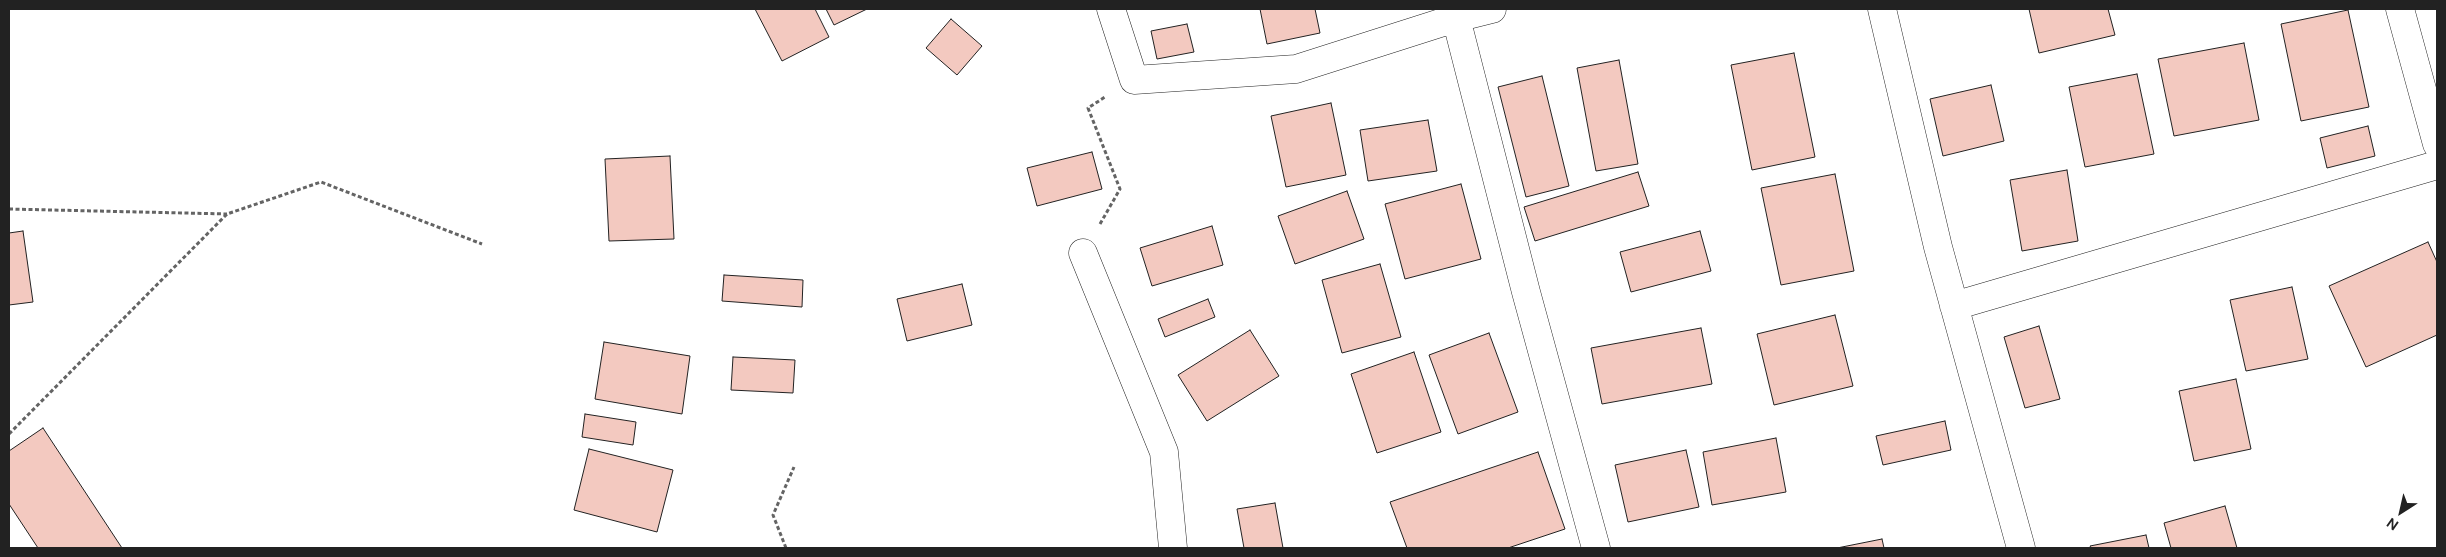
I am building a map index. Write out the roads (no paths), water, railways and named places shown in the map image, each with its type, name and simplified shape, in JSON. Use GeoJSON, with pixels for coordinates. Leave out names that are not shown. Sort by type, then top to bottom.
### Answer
{"type":"FeatureCollection","features":[{"type":"Feature","properties":{"kind":"street"},"geometry":{"type":"LineString","coordinates":[[1111,9],[1134,80],[1296,69],[1456,18],[1492,9]]}},
{"type":"Feature","properties":{"kind":"street"},"geometry":{"type":"LineString","coordinates":[[1882,9],[1938,247],[2021,548]]}},
{"type":"Feature","properties":{"kind":"street"},"geometry":{"type":"LineString","coordinates":[[2400,9],[2431,100],[2437,144]]}},
{"type":"Feature","properties":{"kind":"street"},"geometry":{"type":"LineString","coordinates":[[1456,18],[1526,292],[1596,548]]}},
{"type":"Feature","properties":{"kind":"street"},"geometry":{"type":"LineString","coordinates":[[1954,306],[2437,166]]}},
{"type":"Feature","properties":{"kind":"street"},"geometry":{"type":"LineString","coordinates":[[1083,253],[1164,452],[1173,548]]}}]}
